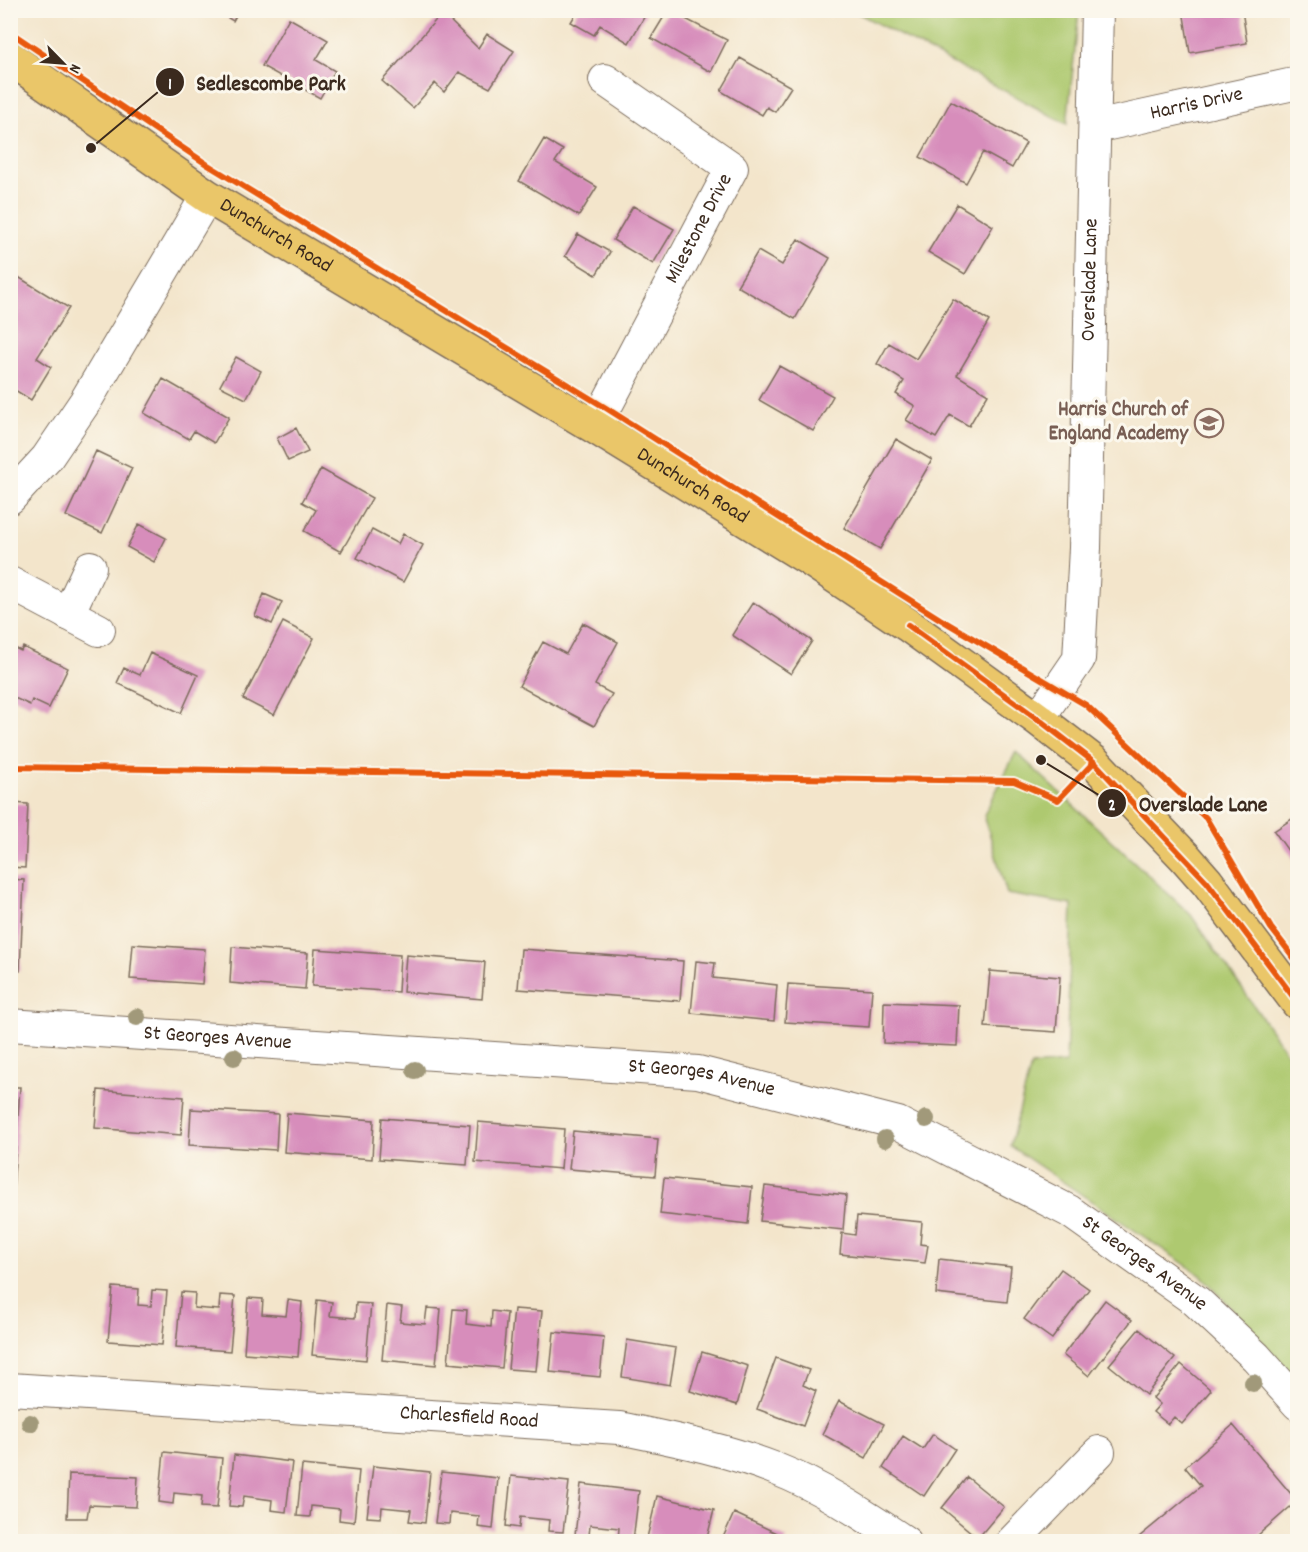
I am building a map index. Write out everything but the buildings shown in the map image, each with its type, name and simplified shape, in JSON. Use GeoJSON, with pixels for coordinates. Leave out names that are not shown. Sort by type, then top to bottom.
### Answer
{"type":"FeatureCollection","features":[{"type":"Feature","properties":{"kind":"highway","name":"Dunchurch Road"},"geometry":{"type":"LineString","coordinates":[[10,58],[207,196],[595,427],[811,560],[908,625],[1038,719],[1094,762],[1185,857],[1207,882],[1298,1003]]}},
{"type":"Feature","properties":{"kind":"street","name":"Overslade Lane"},"geometry":{"type":"LineString","coordinates":[[1038,719],[1079,659],[1085,548],[1097,10]]}},
{"type":"Feature","properties":{"kind":"street","name":"Milestone Drive"},"geometry":{"type":"LineString","coordinates":[[595,427],[732,168],[604,80]]}},
{"type":"Feature","properties":{"kind":"street","name":"Harris Drive"},"geometry":{"type":"LineString","coordinates":[[1095,127],[1298,83]]}},
{"type":"Feature","properties":{"kind":"street"},"geometry":{"type":"LineString","coordinates":[[10,498],[47,458],[85,402],[207,196]]}},
{"type":"Feature","properties":{"kind":"street"},"geometry":{"type":"LineString","coordinates":[[68,614],[90,567]]}},
{"type":"Feature","properties":{"kind":"street"},"geometry":{"type":"LineString","coordinates":[[10,583],[99,630]]}},
{"type":"Feature","properties":{"kind":"street","name":"St Georges Avenue"},"geometry":{"type":"LineString","coordinates":[[10,1025],[698,1072],[898,1123],[1069,1211],[1196,1301],[1256,1357],[1298,1404]]}},
{"type":"Feature","properties":{"kind":"street","name":"Charlesfield Road"},"geometry":{"type":"LineString","coordinates":[[10,1389],[619,1428],[712,1447],[777,1469],[849,1505],[905,1542]]}},
{"type":"Feature","properties":{"kind":"street"},"geometry":{"type":"LineString","coordinates":[[1012,1542],[1099,1452]]}},
{"type":"Feature","properties":{"kind":"green space"},"geometry":{"type":"Polygon","coordinates":[[[854,11],[1079,11],[1067,124],[854,11]]]}},
{"type":"Feature","properties":{"kind":"green space"},"geometry":{"type":"Polygon","coordinates":[[[1016,752],[1191,915],[1297,1068],[1297,1380],[1202,1276],[1010,1146],[1031,1066],[1066,1063],[1072,905],[1007,894],[984,815],[1016,752]]]}},
{"type":"Feature","properties":{"kind":"cycle path"},"geometry":{"type":"LineString","coordinates":[[10,32],[208,165],[606,408],[940,619],[1086,705],[1206,818],[1271,928],[1298,963]]}},
{"type":"Feature","properties":{"kind":"cycle path"},"geometry":{"type":"LineString","coordinates":[[908,625],[1094,762],[1207,882],[1298,1003]]}},
{"type":"Feature","properties":{"kind":"cycle path"},"geometry":{"type":"LineString","coordinates":[[10,767],[1014,781],[1058,800],[1094,762]]}},
{"type":"Feature","properties":{"kind":"place","name":"Sedlescombe Park"},"geometry":{"type":"Point","coordinates":[91,148]}},
{"type":"Feature","properties":{"kind":"place","name":"Harris Church of England Academy"},"geometry":{"type":"Point","coordinates":[1209,423]}},
{"type":"Feature","properties":{"kind":"place","name":"Overslade Lane"},"geometry":{"type":"Point","coordinates":[1041,760]}}]}
